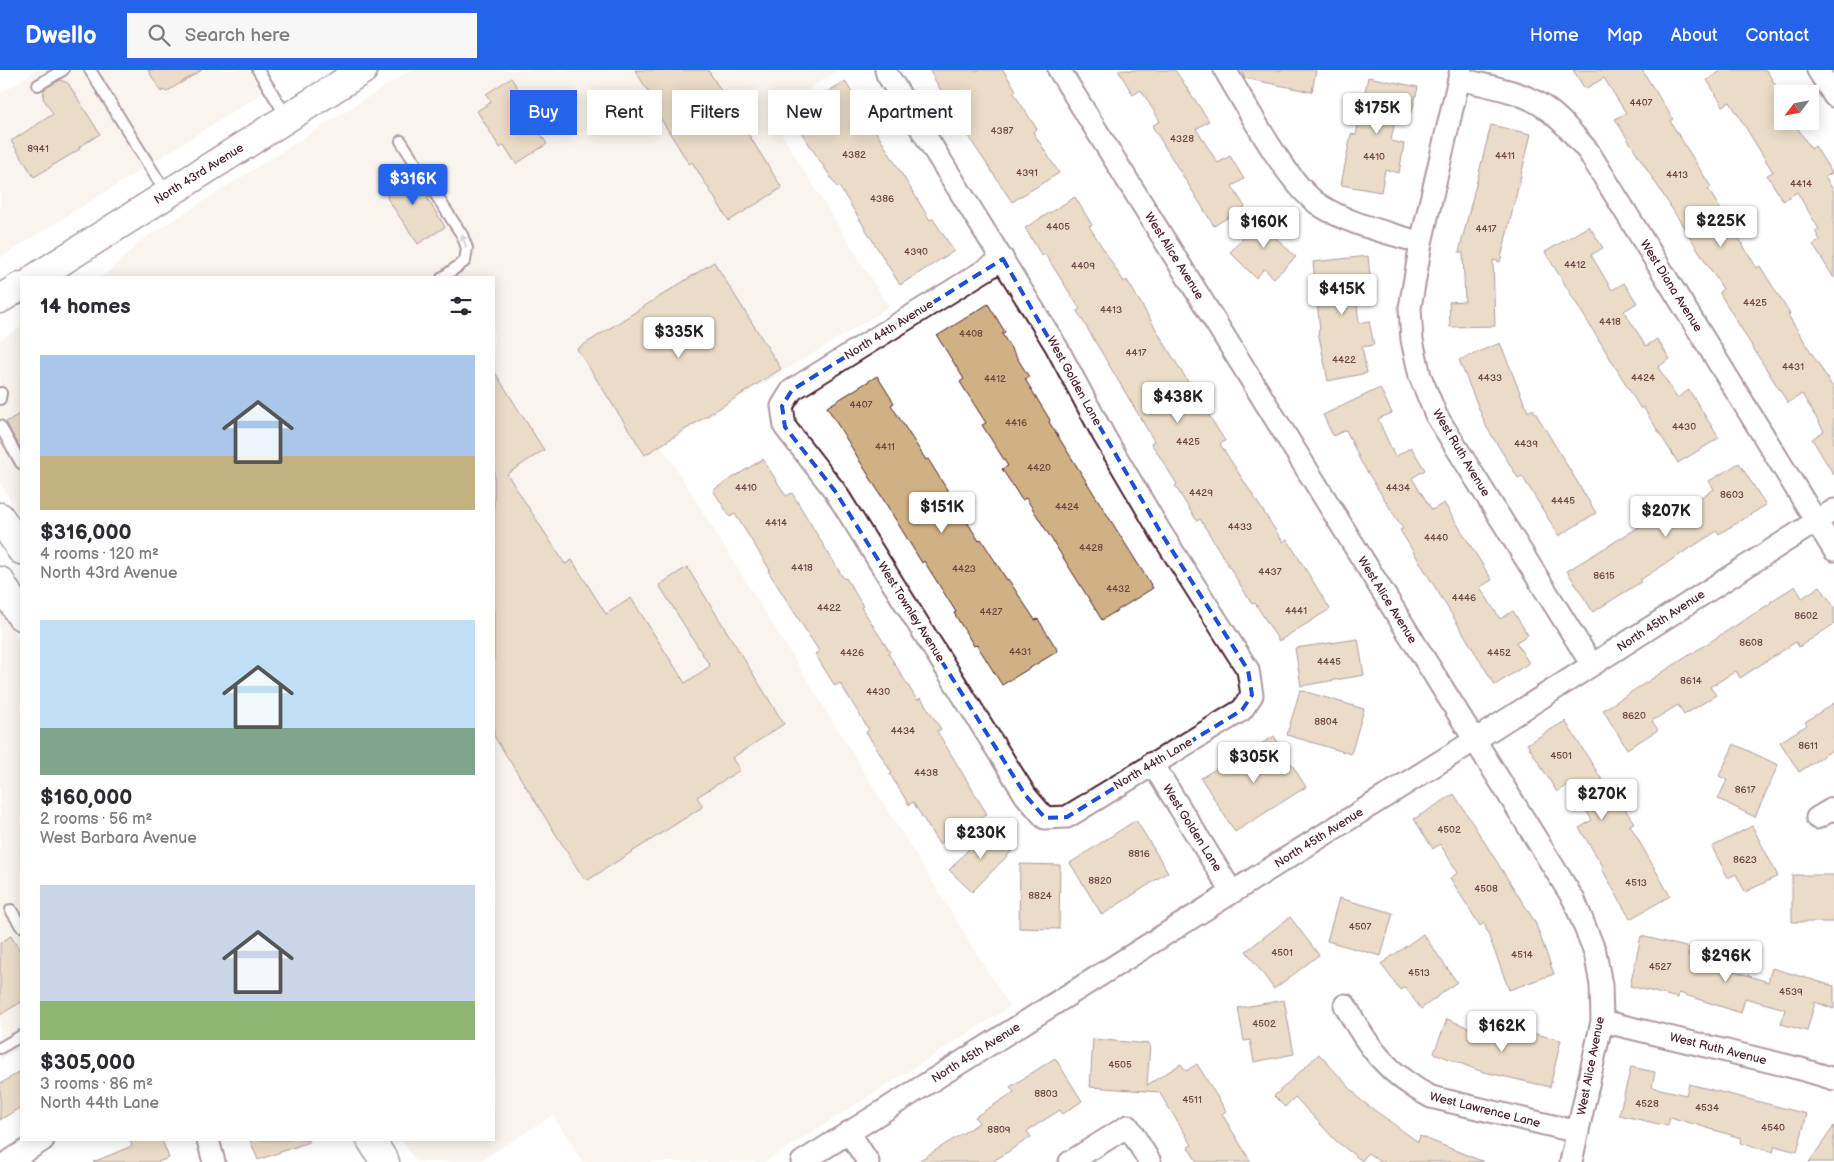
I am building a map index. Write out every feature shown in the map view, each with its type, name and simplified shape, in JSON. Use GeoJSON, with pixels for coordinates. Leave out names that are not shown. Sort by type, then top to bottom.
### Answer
{"type":"FeatureCollection","features":[{"type":"Feature","properties":{"kind":"main road","name":"North 43rd Avenue"},"geometry":{"type":"LineString","coordinates":[[38,276],[363,70]]}},
{"type":"Feature","properties":{"kind":"main road"},"geometry":{"type":"LineString","coordinates":[[0,299],[20,287]]}},
{"type":"Feature","properties":{"kind":"main road"},"geometry":{"type":"LineString","coordinates":[[0,517],[20,548]]}},
{"type":"Feature","properties":{"kind":"main road"},"geometry":{"type":"LineString","coordinates":[[0,581],[20,614]]}},
{"type":"Feature","properties":{"kind":"main road"},"geometry":{"type":"LineString","coordinates":[[372,1141],[385,1162]]}},
{"type":"Feature","properties":{"kind":"street","name":"West Golden Lane"},"geometry":{"type":"LineString","coordinates":[[886,70],[1056,346],[1104,436],[1161,533],[1248,670],[1252,695]]}},
{"type":"Feature","properties":{"kind":"street","name":"West Alice Avenue"},"geometry":{"type":"LineString","coordinates":[[1059,70],[1574,900],[1595,952],[1601,985],[1602,1020],[1571,1162]]}},
{"type":"Feature","properties":{"kind":"street"},"geometry":{"type":"LineString","coordinates":[[1225,70],[1277,156],[1303,192],[1319,206],[1350,221],[1420,243]]}},
{"type":"Feature","properties":{"kind":"street"},"geometry":{"type":"LineString","coordinates":[[1818,70],[1834,96]]}},
{"type":"Feature","properties":{"kind":"street","name":"West Ruth Avenue"},"geometry":{"type":"LineString","coordinates":[[1461,74],[1420,243],[1410,308],[1412,340],[1420,376],[1436,414],[1592,665]]}},
{"type":"Feature","properties":{"kind":"street","name":"West Diana Avenue"},"geometry":{"type":"LineString","coordinates":[[1461,74],[1540,104],[1565,124],[1588,151],[1834,550]]}},
{"type":"Feature","properties":{"kind":"street","name":"North 44th Avenue"},"geometry":{"type":"LineString","coordinates":[[782,406],[792,390],[1003,259]]}},
{"type":"Feature","properties":{"kind":"street","name":"West Townley Avenue"},"geometry":{"type":"LineString","coordinates":[[782,406],[785,427],[835,491],[1026,796],[1045,818]]}},
{"type":"Feature","properties":{"kind":"street","name":"North 45th Avenue"},"geometry":{"type":"LineString","coordinates":[[802,1162],[1475,740],[1834,510]]}},
{"type":"Feature","properties":{"kind":"street","name":"North 44th Lane"},"geometry":{"type":"LineString","coordinates":[[1045,818],[1067,817],[1242,710],[1252,695]]}},
{"type":"Feature","properties":{"kind":"street","name":"West Golden Lane"},"geometry":{"type":"LineString","coordinates":[[1152,764],[1232,892]]}},
{"type":"Feature","properties":{"kind":"street","name":"West Lawrence Lane"},"geometry":{"type":"LineString","coordinates":[[1344,1005],[1362,1036],[1390,1070],[1409,1086],[1431,1097],[1578,1132]]}},
{"type":"Feature","properties":{"kind":"street","name":"West Ruth Avenue"},"geometry":{"type":"LineString","coordinates":[[1602,1020],[1802,1069],[1834,1079]]}},
{"type":"Feature","properties":{"kind":"street"},"geometry":{"type":"LineString","coordinates":[[1070,1162],[1128,1126],[1150,1162]]}},
{"type":"Feature","properties":{"kind":"street"},"geometry":{"type":"LineString","coordinates":[[850,1132],[868,1162]]}},
{"type":"Feature","properties":{"kind":"street"},"geometry":{"type":"LineString","coordinates":[[208,1141],[214,1162]]}},
{"type":"Feature","properties":{"kind":"street"},"geometry":{"type":"LineString","coordinates":[[8,1162],[36,1151]]}},
{"type":"Feature","properties":{"kind":"lane"},"geometry":{"type":"LineString","coordinates":[[38,85],[63,70]]}},
{"type":"Feature","properties":{"kind":"lane"},"geometry":{"type":"LineString","coordinates":[[90,70],[167,194]]}},
{"type":"Feature","properties":{"kind":"lane"},"geometry":{"type":"LineString","coordinates":[[258,70],[288,118]]}},
{"type":"Feature","properties":{"kind":"lane"},"geometry":{"type":"LineString","coordinates":[[402,141],[462,235],[467,248],[465,261],[445,276]]}},
{"type":"Feature","properties":{"kind":"lane"},"geometry":{"type":"LineString","coordinates":[[0,426],[20,461]]}},
{"type":"Feature","properties":{"kind":"lane"},"geometry":{"type":"LineString","coordinates":[[11,910],[20,924]]}},
{"type":"Feature","properties":{"kind":"lane"},"geometry":{"type":"LineString","coordinates":[[0,1048],[20,1037]]}},
{"type":"Feature","properties":{"kind":"highlighted area"},"geometry":{"type":"Polygon","coordinates":[[[1003,259],[1161,533],[1248,670],[1252,695],[1242,710],[1067,817],[1045,818],[1026,796],[835,491],[785,427],[782,406],[792,390],[1003,259]]]}},
{"type":"Feature","properties":{"kind":"shaded area"},"geometry":{"type":"Polygon","coordinates":[[[37,70],[248,70],[263,93],[0,258],[0,94],[37,70]]]}},
{"type":"Feature","properties":{"kind":"shaded area"},"geometry":{"type":"Polygon","coordinates":[[[411,70],[839,70],[807,90],[768,90],[768,135],[782,135],[889,307],[662,446],[1010,1007],[765,1162],[582,1162],[553,1115],[479,1162],[416,1162],[403,1141],[495,1141],[495,276],[102,276],[142,240],[411,70]]]}},
{"type":"Feature","properties":{"kind":"shaded area"},"geometry":{"type":"Polygon","coordinates":[[[20,328],[20,516],[0,483],[0,340],[20,328]]]}},
{"type":"Feature","properties":{"kind":"shaded area"},"geometry":{"type":"Polygon","coordinates":[[[0,611],[20,643],[20,1048],[0,1060],[0,611]]]}},
{"type":"Feature","properties":{"kind":"building"},"geometry":{"type":"Polygon","coordinates":[[[148,70],[202,70],[166,92],[164,90],[161,92],[148,70]]]}},
{"type":"Feature","properties":{"kind":"building"},"geometry":{"type":"Polygon","coordinates":[[[635,70],[708,70],[721,90],[672,90],[672,135],[749,135],[782,188],[729,221],[692,162],[689,164],[662,121],[662,90],[647,90],[635,70]]]}},
{"type":"Feature","properties":{"kind":"building"},"geometry":{"type":"Polygon","coordinates":[[[929,70],[1003,70],[1016,90],[1013,92],[1037,129],[1033,132],[1059,173],[1012,202],[967,135],[971,135],[971,90],[941,90],[929,70]]]}},
{"type":"Feature","properties":{"kind":"building"},"geometry":{"type":"Polygon","coordinates":[[[1118,70],[1175,70],[1209,121],[1196,129],[1218,163],[1230,156],[1244,179],[1232,186],[1245,207],[1214,226],[1152,126],[1160,121],[1141,90],[1133,95],[1118,70]]]}},
{"type":"Feature","properties":{"kind":"building"},"geometry":{"type":"Polygon","coordinates":[[[1242,70],[1316,70],[1312,92],[1244,78],[1242,70]]]}},
{"type":"Feature","properties":{"kind":"building"},"geometry":{"type":"Polygon","coordinates":[[[1573,70],[1642,70],[1673,119],[1670,121],[1711,187],[1708,189],[1757,268],[1760,266],[1834,389],[1834,475],[1812,439],[1824,431],[1802,394],[1788,403],[1758,356],[1719,292],[1723,289],[1615,119],[1626,113],[1604,78],[1585,89],[1573,70]]]}},
{"type":"Feature","properties":{"kind":"building"},"geometry":{"type":"Polygon","coordinates":[[[1722,70],[1766,70],[1776,85],[1774,85],[1774,130],[1799,130],[1811,149],[1815,146],[1832,173],[1825,177],[1834,191],[1834,278],[1813,245],[1820,240],[1815,231],[1819,229],[1797,192],[1783,201],[1767,175],[1773,172],[1730,102],[1723,106],[1707,80],[1722,70]]]}},
{"type":"Feature","properties":{"kind":"building"},"geometry":{"type":"Polygon","coordinates":[[[1368,77],[1418,87],[1412,112],[1397,109],[1391,141],[1404,144],[1399,173],[1385,170],[1381,192],[1341,185],[1351,134],[1356,135],[1368,77]]]}},
{"type":"Feature","properties":{"kind":"building"},"geometry":{"type":"Polygon","coordinates":[[[511,78],[519,90],[510,90],[510,135],[541,135],[547,144],[516,164],[504,145],[500,148],[477,111],[491,102],[486,94],[511,78]]]}},
{"type":"Feature","properties":{"kind":"building"},"geometry":{"type":"Polygon","coordinates":[[[60,80],[68,83],[100,134],[79,147],[80,149],[34,177],[11,141],[53,114],[43,98],[44,89],[60,80]]]}},
{"type":"Feature","properties":{"kind":"building"},"geometry":{"type":"Polygon","coordinates":[[[845,81],[851,90],[850,135],[878,135],[930,220],[933,219],[954,251],[900,285],[839,186],[837,187],[803,135],[840,135],[840,90],[830,90],[845,81]]]}},
{"type":"Feature","properties":{"kind":"building"},"geometry":{"type":"Polygon","coordinates":[[[1491,125],[1531,134],[1500,262],[1493,260],[1495,326],[1450,327],[1449,302],[1465,301],[1463,253],[1459,252],[1491,125]]]}},
{"type":"Feature","properties":{"kind":"building"},"geometry":{"type":"Polygon","coordinates":[[[408,169],[429,197],[427,198],[445,227],[418,244],[381,186],[402,171],[403,173],[408,169]]]}},
{"type":"Feature","properties":{"kind":"building"},"geometry":{"type":"Polygon","coordinates":[[[1075,197],[1092,225],[1089,226],[1124,282],[1127,280],[1225,441],[1220,444],[1283,542],[1287,539],[1330,609],[1279,641],[1255,603],[1252,604],[1200,519],[1197,521],[1175,486],[1177,484],[1151,443],[1154,441],[1077,311],[1080,309],[1045,254],[1042,256],[1025,228],[1075,197]]]}},
{"type":"Feature","properties":{"kind":"building"},"geometry":{"type":"Polygon","coordinates":[[[1268,212],[1285,229],[1276,238],[1296,257],[1274,278],[1264,269],[1256,278],[1230,252],[1268,212]]]}},
{"type":"Feature","properties":{"kind":"building"},"geometry":{"type":"Polygon","coordinates":[[[1589,226],[1603,248],[1591,255],[1612,290],[1624,283],[1637,303],[1624,311],[1646,346],[1657,339],[1670,359],[1658,367],[1677,398],[1689,390],[1719,438],[1678,463],[1643,407],[1641,409],[1545,252],[1589,226]]]}},
{"type":"Feature","properties":{"kind":"building"},"geometry":{"type":"Polygon","coordinates":[[[1368,256],[1371,286],[1355,288],[1359,323],[1369,321],[1374,345],[1362,347],[1367,373],[1328,381],[1318,331],[1320,330],[1313,262],[1368,256]]]}},
{"type":"Feature","properties":{"kind":"building"},"geometry":{"type":"Polygon","coordinates":[[[714,262],[781,369],[645,455],[577,349],[714,262]]]}},
{"type":"Feature","properties":{"kind":"building"},"geometry":{"type":"Polygon","coordinates":[[[988,304],[1005,332],[1002,334],[1029,377],[1025,379],[1050,420],[1049,422],[1153,588],[1102,620],[1026,498],[1022,500],[1002,469],[1008,466],[982,425],[986,423],[960,382],[964,379],[937,336],[988,304]]]}},
{"type":"Feature","properties":{"kind":"building"},"geometry":{"type":"Polygon","coordinates":[[[1500,343],[1528,412],[1533,409],[1596,513],[1559,536],[1522,476],[1518,478],[1487,428],[1459,360],[1500,343]]]}},
{"type":"Feature","properties":{"kind":"building"},"geometry":{"type":"Polygon","coordinates":[[[495,373],[544,450],[507,474],[565,564],[572,560],[606,614],[631,598],[685,683],[710,666],[659,585],[687,567],[784,724],[732,758],[740,770],[697,797],[702,805],[701,808],[588,880],[586,877],[584,879],[495,738],[495,373]]]}},
{"type":"Feature","properties":{"kind":"building"},"geometry":{"type":"Polygon","coordinates":[[[877,376],[894,403],[891,405],[926,460],[928,459],[979,541],[981,539],[1007,580],[1035,620],[1038,619],[1058,651],[1002,685],[977,645],[974,646],[954,613],[956,612],[924,561],[922,563],[827,407],[877,376]]]}},
{"type":"Feature","properties":{"kind":"building"},"geometry":{"type":"Polygon","coordinates":[[[1380,388],[1392,413],[1378,419],[1395,457],[1411,447],[1425,470],[1412,478],[1432,510],[1444,503],[1492,580],[1480,587],[1500,619],[1513,611],[1528,635],[1516,642],[1529,663],[1495,685],[1400,530],[1403,529],[1361,462],[1346,430],[1333,436],[1323,415],[1380,388]]]}},
{"type":"Feature","properties":{"kind":"building"},"geometry":{"type":"Polygon","coordinates":[[[20,414],[20,448],[6,422],[20,414]]]}},
{"type":"Feature","properties":{"kind":"building"},"geometry":{"type":"Polygon","coordinates":[[[763,459],[786,496],[792,493],[844,579],[846,578],[863,606],[861,607],[890,652],[888,653],[917,700],[921,698],[941,729],[937,731],[987,814],[939,844],[913,802],[909,805],[890,774],[892,773],[866,732],[869,730],[840,683],[835,686],[815,654],[819,651],[768,571],[770,570],[735,514],[730,517],[713,490],[763,459]]]}},
{"type":"Feature","properties":{"kind":"building"},"geometry":{"type":"Polygon","coordinates":[[[1739,463],[1766,505],[1719,534],[1717,531],[1593,612],[1567,571],[1680,502],[1684,508],[1714,489],[1709,481],[1739,463]]]}},
{"type":"Feature","properties":{"kind":"building"},"geometry":{"type":"Polygon","coordinates":[[[1795,586],[1802,598],[1820,586],[1834,607],[1834,624],[1799,647],[1796,642],[1740,678],[1736,671],[1710,687],[1716,695],[1684,715],[1678,705],[1652,721],[1658,730],[1627,749],[1603,710],[1795,586]]]}},
{"type":"Feature","properties":{"kind":"building"},"geometry":{"type":"Polygon","coordinates":[[[1358,639],[1364,675],[1301,686],[1295,648],[1358,639]]]}},
{"type":"Feature","properties":{"kind":"building"},"geometry":{"type":"Polygon","coordinates":[[[1300,690],[1364,709],[1351,754],[1287,735],[1300,690]]]}},
{"type":"Feature","properties":{"kind":"building"},"geometry":{"type":"Polygon","coordinates":[[[1834,703],[1834,749],[1799,772],[1780,742],[1807,725],[1805,722],[1834,703]]]}},
{"type":"Feature","properties":{"kind":"building"},"geometry":{"type":"Polygon","coordinates":[[[1565,721],[1604,783],[1607,781],[1634,823],[1630,825],[1670,896],[1630,919],[1602,869],[1604,868],[1579,828],[1592,820],[1569,784],[1557,792],[1527,744],[1565,721]]]}},
{"type":"Feature","properties":{"kind":"building"},"geometry":{"type":"Polygon","coordinates":[[[1274,736],[1306,787],[1235,832],[1201,778],[1233,758],[1234,761],[1274,736]]]}},
{"type":"Feature","properties":{"kind":"building"},"geometry":{"type":"Polygon","coordinates":[[[1734,744],[1778,765],[1755,817],[1718,799],[1727,780],[1719,776],[1734,744]]]}},
{"type":"Feature","properties":{"kind":"building"},"geometry":{"type":"Polygon","coordinates":[[[1454,794],[1535,922],[1554,974],[1509,990],[1484,923],[1480,926],[1450,878],[1458,873],[1440,844],[1433,849],[1414,819],[1454,794]]]}},
{"type":"Feature","properties":{"kind":"building"},"geometry":{"type":"Polygon","coordinates":[[[1136,820],[1168,872],[1102,915],[1070,863],[1136,820]]]}},
{"type":"Feature","properties":{"kind":"building"},"geometry":{"type":"Polygon","coordinates":[[[1752,826],[1778,876],[1745,892],[1736,874],[1728,878],[1712,847],[1752,826]]]}},
{"type":"Feature","properties":{"kind":"building"},"geometry":{"type":"Polygon","coordinates":[[[990,827],[1013,850],[972,892],[949,870],[990,827]]]}},
{"type":"Feature","properties":{"kind":"building"},"geometry":{"type":"Polygon","coordinates":[[[1020,864],[1060,865],[1059,929],[1019,928],[1020,864]]]}},
{"type":"Feature","properties":{"kind":"building"},"geometry":{"type":"Polygon","coordinates":[[[1792,875],[1834,875],[1834,922],[1792,922],[1792,875]]]}},
{"type":"Feature","properties":{"kind":"building"},"geometry":{"type":"Polygon","coordinates":[[[1339,898],[1393,913],[1381,956],[1327,941],[1339,898]]]}},
{"type":"Feature","properties":{"kind":"building"},"geometry":{"type":"Polygon","coordinates":[[[1290,917],[1319,955],[1274,989],[1246,951],[1290,917]]]}},
{"type":"Feature","properties":{"kind":"building"},"geometry":{"type":"Polygon","coordinates":[[[1423,934],[1457,982],[1421,1009],[1405,987],[1400,990],[1381,964],[1423,934]]]}},
{"type":"Feature","properties":{"kind":"building"},"geometry":{"type":"Polygon","coordinates":[[[11,936],[20,951],[20,1003],[0,1015],[0,943],[11,936]]]}},
{"type":"Feature","properties":{"kind":"building"},"geometry":{"type":"Polygon","coordinates":[[[1641,936],[1690,948],[1688,956],[1768,982],[1772,968],[1834,986],[1834,1009],[1815,1002],[1807,1031],[1781,1024],[1785,1009],[1745,998],[1741,1013],[1679,993],[1678,998],[1630,986],[1641,936]]]}},
{"type":"Feature","properties":{"kind":"building"},"geometry":{"type":"Polygon","coordinates":[[[1284,1000],[1294,1054],[1254,1062],[1250,1040],[1244,1041],[1238,1008],[1284,1000]]]}},
{"type":"Feature","properties":{"kind":"building"},"geometry":{"type":"Polygon","coordinates":[[[1447,1019],[1502,1041],[1505,1027],[1561,1040],[1550,1087],[1480,1071],[1434,1053],[1447,1019]]]}},
{"type":"Feature","properties":{"kind":"building"},"geometry":{"type":"Polygon","coordinates":[[[1093,1039],[1150,1044],[1147,1085],[1181,1064],[1186,1071],[1197,1064],[1226,1111],[1222,1114],[1251,1162],[1197,1162],[1188,1147],[1192,1145],[1159,1092],[1090,1087],[1093,1039]]]}},
{"type":"Feature","properties":{"kind":"building"},"geometry":{"type":"Polygon","coordinates":[[[1319,1054],[1362,1101],[1418,1142],[1420,1136],[1484,1162],[1380,1162],[1368,1153],[1362,1161],[1336,1141],[1295,1097],[1285,1107],[1274,1096],[1319,1054]]]}},
{"type":"Feature","properties":{"kind":"building"},"geometry":{"type":"Polygon","coordinates":[[[1055,1058],[1082,1101],[1063,1114],[1060,1110],[1027,1131],[1031,1137],[992,1162],[917,1162],[979,1123],[975,1117],[1014,1092],[1010,1087],[1055,1058]]]}},
{"type":"Feature","properties":{"kind":"building"},"geometry":{"type":"Polygon","coordinates":[[[1631,1067],[1655,1072],[1652,1087],[1686,1095],[1689,1084],[1807,1114],[1797,1152],[1775,1146],[1773,1152],[1740,1143],[1741,1138],[1670,1117],[1668,1126],[1619,1115],[1631,1067]]]}},
{"type":"Feature","properties":{"kind":"building"},"geometry":{"type":"Polygon","coordinates":[[[20,1072],[20,1108],[0,1120],[0,1084],[20,1072]]]}},
{"type":"Feature","properties":{"kind":"building"},"geometry":{"type":"Polygon","coordinates":[[[1834,1126],[1834,1162],[1809,1162],[1819,1148],[1834,1126]]]}},
{"type":"Feature","properties":{"kind":"building"},"geometry":{"type":"Polygon","coordinates":[[[130,1141],[162,1141],[169,1158],[158,1162],[93,1162],[132,1146],[130,1141]]]}},
{"type":"Feature","properties":{"kind":"building"},"geometry":{"type":"Polygon","coordinates":[[[250,1141],[309,1142],[258,1160],[250,1141]]]}}]}
